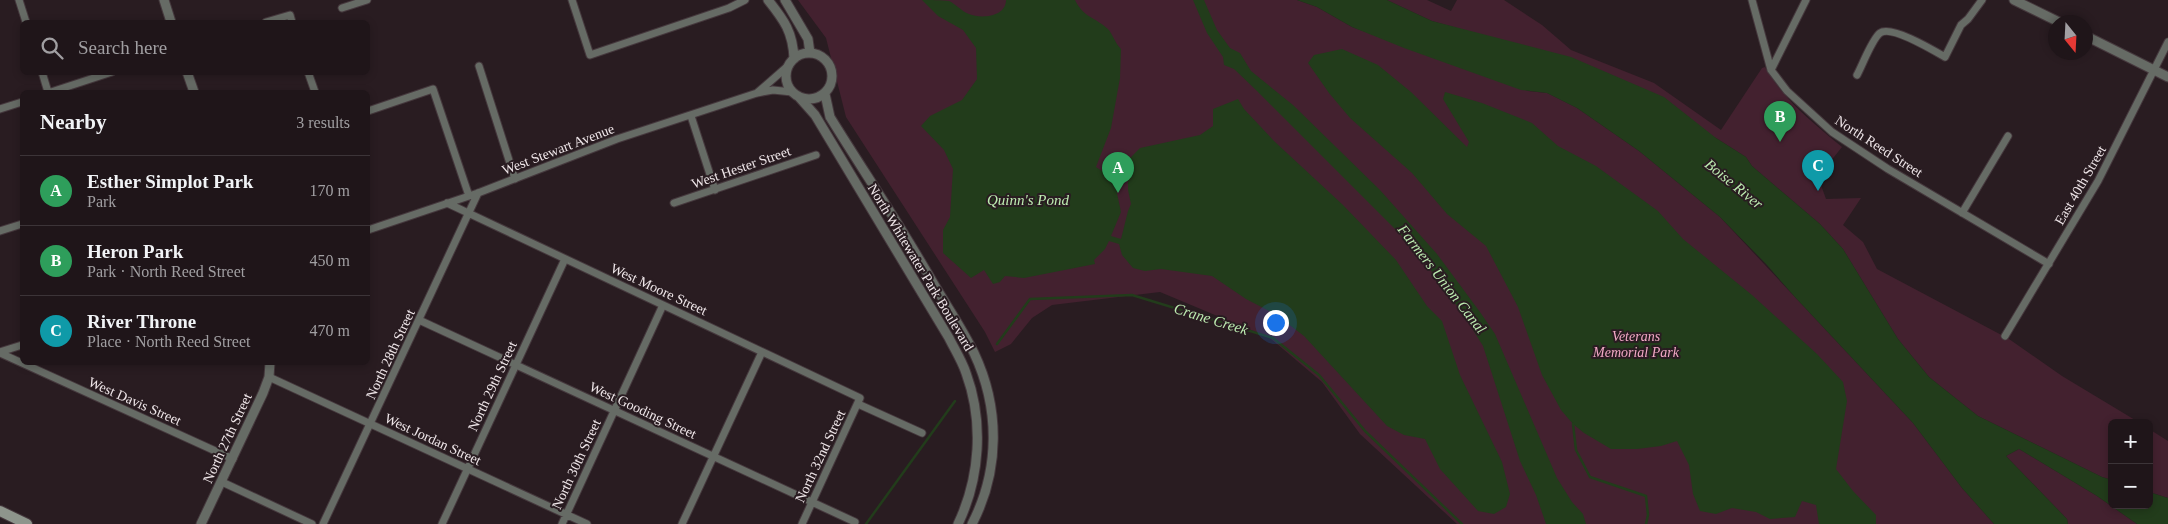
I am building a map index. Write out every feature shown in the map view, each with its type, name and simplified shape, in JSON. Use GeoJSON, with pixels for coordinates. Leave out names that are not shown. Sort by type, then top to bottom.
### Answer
{"type":"FeatureCollection","features":[{"type":"Feature","properties":{"kind":"main road"},"geometry":{"type":"LineString","coordinates":[[0,511],[27,524]]}},
{"type":"Feature","properties":{"kind":"street"},"geometry":{"type":"LineString","coordinates":[[19,0],[25,20]]}},
{"type":"Feature","properties":{"kind":"street"},"geometry":{"type":"LineString","coordinates":[[164,0],[170,20]]}},
{"type":"Feature","properties":{"kind":"street"},"geometry":{"type":"LineString","coordinates":[[342,8],[367,0]]}},
{"type":"Feature","properties":{"kind":"street"},"geometry":{"type":"LineString","coordinates":[[572,0],[590,55],[729,8],[745,0]]}},
{"type":"Feature","properties":{"kind":"street"},"geometry":{"type":"LineString","coordinates":[[768,0],[784,20],[793,43],[791,63],[786,80],[795,94],[812,99],[825,94],[832,82],[831,67],[822,57],[810,53],[799,56],[791,63]]}},
{"type":"Feature","properties":{"kind":"street"},"geometry":{"type":"LineString","coordinates":[[785,0],[808,39],[810,53]]}},
{"type":"Feature","properties":{"kind":"street","name":"North Reed Street"},"geometry":{"type":"LineString","coordinates":[[1752,0],[1771,70],[1787,91],[1832,132],[1888,169],[2049,264]]}},
{"type":"Feature","properties":{"kind":"street"},"geometry":{"type":"LineString","coordinates":[[1771,70],[1806,0]]}},
{"type":"Feature","properties":{"kind":"street"},"geometry":{"type":"LineString","coordinates":[[1858,75],[1876,37],[1884,31],[1894,31],[1945,57],[1961,25],[1968,19],[1982,0]]}},
{"type":"Feature","properties":{"kind":"street"},"geometry":{"type":"LineString","coordinates":[[2014,0],[2048,17]]}},
{"type":"Feature","properties":{"kind":"street"},"geometry":{"type":"LineString","coordinates":[[2093,39],[2168,77]]}},
{"type":"Feature","properties":{"kind":"street","name":"East 40th Street"},"geometry":{"type":"LineString","coordinates":[[2005,336],[2098,181],[2168,42]]}},
{"type":"Feature","properties":{"kind":"street","name":"West Stewart Avenue"},"geometry":{"type":"LineString","coordinates":[[757,93],[791,63]]}},
{"type":"Feature","properties":{"kind":"street"},"geometry":{"type":"LineString","coordinates":[[478,66],[515,179]]}},
{"type":"Feature","properties":{"kind":"street"},"geometry":{"type":"LineString","coordinates":[[43,75],[49,90]]}},
{"type":"Feature","properties":{"kind":"street"},"geometry":{"type":"LineString","coordinates":[[56,90],[103,75]]}},
{"type":"Feature","properties":{"kind":"street"},"geometry":{"type":"LineString","coordinates":[[189,75],[193,90]]}},
{"type":"Feature","properties":{"kind":"street"},"geometry":{"type":"LineString","coordinates":[[309,75],[314,90]]}},
{"type":"Feature","properties":{"kind":"street"},"geometry":{"type":"LineString","coordinates":[[370,110],[433,89],[469,196]]}},
{"type":"Feature","properties":{"kind":"street","name":"West Stewart Avenue"},"geometry":{"type":"LineString","coordinates":[[370,229],[478,193],[617,139],[757,93],[773,90],[795,94]]}},
{"type":"Feature","properties":{"kind":"street","name":"North Whitewater Park Boulevard"},"geometry":{"type":"LineString","coordinates":[[795,94],[815,115],[949,338],[966,373],[976,416],[976,467],[969,496],[958,524]]}},
{"type":"Feature","properties":{"kind":"street","name":"North Whitewater Park Boulevard"},"geometry":{"type":"LineString","coordinates":[[825,94],[830,118],[914,249],[973,351],[983,376],[992,412],[994,437],[992,464],[983,502],[972,524]]}},
{"type":"Feature","properties":{"kind":"street"},"geometry":{"type":"LineString","coordinates":[[0,109],[20,103]]}},
{"type":"Feature","properties":{"kind":"street"},"geometry":{"type":"LineString","coordinates":[[691,116],[714,190]]}},
{"type":"Feature","properties":{"kind":"street"},"geometry":{"type":"LineString","coordinates":[[1962,213],[2008,136]]}},
{"type":"Feature","properties":{"kind":"street","name":"West Hester Street"},"geometry":{"type":"LineString","coordinates":[[674,203],[816,155]]}},
{"type":"Feature","properties":{"kind":"street","name":"North 28th Street"},"geometry":{"type":"LineString","coordinates":[[323,524],[470,214],[478,193]]}},
{"type":"Feature","properties":{"kind":"street","name":"West Moore Street"},"geometry":{"type":"LineString","coordinates":[[447,203],[762,352],[922,432]]}},
{"type":"Feature","properties":{"kind":"street"},"geometry":{"type":"LineString","coordinates":[[0,231],[20,225]]}},
{"type":"Feature","properties":{"kind":"street","name":"North 29th Street"},"geometry":{"type":"LineString","coordinates":[[442,524],[566,259]]}},
{"type":"Feature","properties":{"kind":"street","name":"North 30th Street"},"geometry":{"type":"LineString","coordinates":[[562,524],[664,305]]}},
{"type":"Feature","properties":{"kind":"street","name":"West Gooding Street"},"geometry":{"type":"LineString","coordinates":[[419,320],[856,522]]}},
{"type":"Feature","properties":{"kind":"street"},"geometry":{"type":"LineString","coordinates":[[0,353],[20,346]]}},
{"type":"Feature","properties":{"kind":"street"},"geometry":{"type":"LineString","coordinates":[[682,524],[762,352]]}},
{"type":"Feature","properties":{"kind":"street","name":"West Davis Street"},"geometry":{"type":"LineString","coordinates":[[0,353],[20,362]]}},
{"type":"Feature","properties":{"kind":"street","name":"West Davis Street"},"geometry":{"type":"LineString","coordinates":[[26,365],[232,459]]}},
{"type":"Feature","properties":{"kind":"street","name":"North 27th Street"},"geometry":{"type":"LineString","coordinates":[[202,524],[269,377],[270,365]]}},
{"type":"Feature","properties":{"kind":"street","name":"West Jordan Street"},"geometry":{"type":"LineString","coordinates":[[269,377],[587,524]]}},
{"type":"Feature","properties":{"kind":"street","name":"North 32nd Street"},"geometry":{"type":"LineString","coordinates":[[802,524],[859,401]]}},
{"type":"Feature","properties":{"kind":"street"},"geometry":{"type":"LineString","coordinates":[[222,482],[312,524]]}},
{"type":"Feature","properties":{"kind":"green space","name":"Veterans Memorial Park"},"geometry":{"type":"Polygon","coordinates":[[[798,0],[1297,0],[1317,7],[1352,27],[1528,91],[1547,93],[1577,108],[1639,151],[1720,217],[1913,423],[1962,488],[1994,524],[1457,524],[1360,434],[1322,382],[1270,338],[1160,292],[1052,305],[1032,318],[1011,344],[995,352],[985,332],[846,117],[826,38],[798,0]]]}},
{"type":"Feature","properties":{"kind":"green space"},"geometry":{"type":"Polygon","coordinates":[[[1387,0],[1427,0],[1451,11],[1457,0],[1504,0],[1542,25],[1571,50],[1654,83],[1721,130],[1762,68],[1765,67],[1772,79],[1790,100],[1842,147],[1818,177],[1826,199],[1861,198],[1843,225],[1863,242],[1877,269],[2009,339],[2062,376],[2133,419],[2108,419],[2108,479],[1978,416],[1929,377],[1898,339],[1843,249],[1820,224],[1752,166],[1746,157],[1716,138],[1478,34],[1432,21],[1387,0]]]}},
{"type":"Feature","properties":{"kind":"green space"},"geometry":{"type":"Polygon","coordinates":[[[2153,432],[2168,441],[2168,498],[2153,493],[2153,432]]]}},
{"type":"Feature","properties":{"kind":"green space"},"geometry":{"type":"Polygon","coordinates":[[[2019,449],[2097,496],[2108,504],[2108,509],[2116,509],[2137,524],[2068,524],[2067,519],[2006,456],[2019,449]]]}},
{"type":"Feature","properties":{"kind":"water","name":"Quinn's Pond"},"geometry":{"type":"Polygon","coordinates":[[[922,0],[949,1],[966,13],[974,16],[986,16],[1002,10],[1006,0],[1075,0],[1086,14],[1109,31],[1121,49],[1120,78],[1111,128],[1096,167],[1114,179],[1121,212],[1111,236],[1121,239],[1131,204],[1128,190],[1128,160],[1140,148],[1200,135],[1213,126],[1213,109],[1238,99],[1244,109],[1274,141],[1343,205],[1396,260],[1427,306],[1442,321],[1460,375],[1502,462],[1510,494],[1506,507],[1494,514],[1478,511],[1440,469],[1425,439],[1404,435],[1387,426],[1304,336],[1275,314],[1246,299],[1212,276],[1161,269],[1145,271],[1133,268],[1122,255],[1119,244],[1109,241],[1105,249],[1094,260],[1095,264],[1024,278],[1005,276],[1000,282],[993,284],[984,270],[971,278],[943,253],[943,230],[950,217],[953,169],[944,150],[921,126],[930,116],[962,100],[977,79],[976,48],[963,30],[938,16],[922,0]]]}},
{"type":"Feature","properties":{"kind":"water","name":"Farmers Union Canal"},"geometry":{"type":"Polygon","coordinates":[[[1193,0],[1204,0],[1217,30],[1230,48],[1240,53],[1251,71],[1293,105],[1380,190],[1437,254],[1495,334],[1557,478],[1572,502],[1583,514],[1586,524],[1546,524],[1536,495],[1520,461],[1483,346],[1465,317],[1416,250],[1257,91],[1234,69],[1224,65],[1223,57],[1207,33],[1193,0]]]}},
{"type":"Feature","properties":{"kind":"water","name":"Boise River"},"geometry":{"type":"Polygon","coordinates":[[[1297,0],[1387,0],[1432,21],[1571,57],[1664,97],[1716,138],[1746,157],[1752,166],[1820,224],[1843,249],[1898,339],[1929,377],[1978,416],[2108,479],[2108,504],[2019,449],[2006,456],[2067,519],[2068,524],[1994,524],[1962,488],[1913,423],[1767,265],[1720,217],[1639,151],[1577,108],[1547,93],[1521,90],[1404,48],[1352,27],[1317,7],[1297,0]]]}},
{"type":"Feature","properties":{"kind":"water"},"geometry":{"type":"Polygon","coordinates":[[[1342,49],[1378,65],[1411,92],[1467,147],[1469,142],[1443,99],[1445,92],[1482,103],[1532,123],[1558,146],[1596,166],[1658,211],[1683,239],[1752,295],[1817,354],[1843,382],[1847,401],[1836,469],[1853,491],[1876,515],[1876,524],[1819,524],[1816,505],[1802,501],[1795,517],[1770,519],[1756,512],[1732,508],[1716,514],[1700,511],[1693,494],[1689,465],[1677,441],[1661,446],[1637,449],[1611,449],[1573,424],[1561,410],[1542,375],[1518,307],[1486,246],[1447,214],[1412,173],[1350,118],[1329,93],[1308,63],[1314,55],[1342,49]]]}},
{"type":"Feature","properties":{"kind":"water"},"geometry":{"type":"Polygon","coordinates":[[[2153,493],[2168,498],[2168,524],[2137,524],[2116,509],[2153,509],[2153,493]]]}},
{"type":"Feature","properties":{"kind":"waterway","name":"Crane Creek"},"geometry":{"type":"LineString","coordinates":[[997,344],[1030,299],[1132,295],[1273,338],[1319,375],[1365,431],[1462,524]]}},
{"type":"Feature","properties":{"kind":"waterway","name":"Crane Creek"},"geometry":{"type":"LineString","coordinates":[[866,524],[955,401]]}},
{"type":"Feature","properties":{"kind":"waterway"},"geometry":{"type":"LineString","coordinates":[[1573,424],[1576,450],[1590,477],[1646,496],[1648,515],[1646,524]]}},
{"type":"Feature","properties":{"kind":"place","name":"Heron Park"},"geometry":{"type":"Point","coordinates":[1780,142]}},
{"type":"Feature","properties":{"kind":"place","name":"River Throne"},"geometry":{"type":"Point","coordinates":[1818,191]}},
{"type":"Feature","properties":{"kind":"place","name":"Esther Simplot Park"},"geometry":{"type":"Point","coordinates":[1118,193]}}]}
